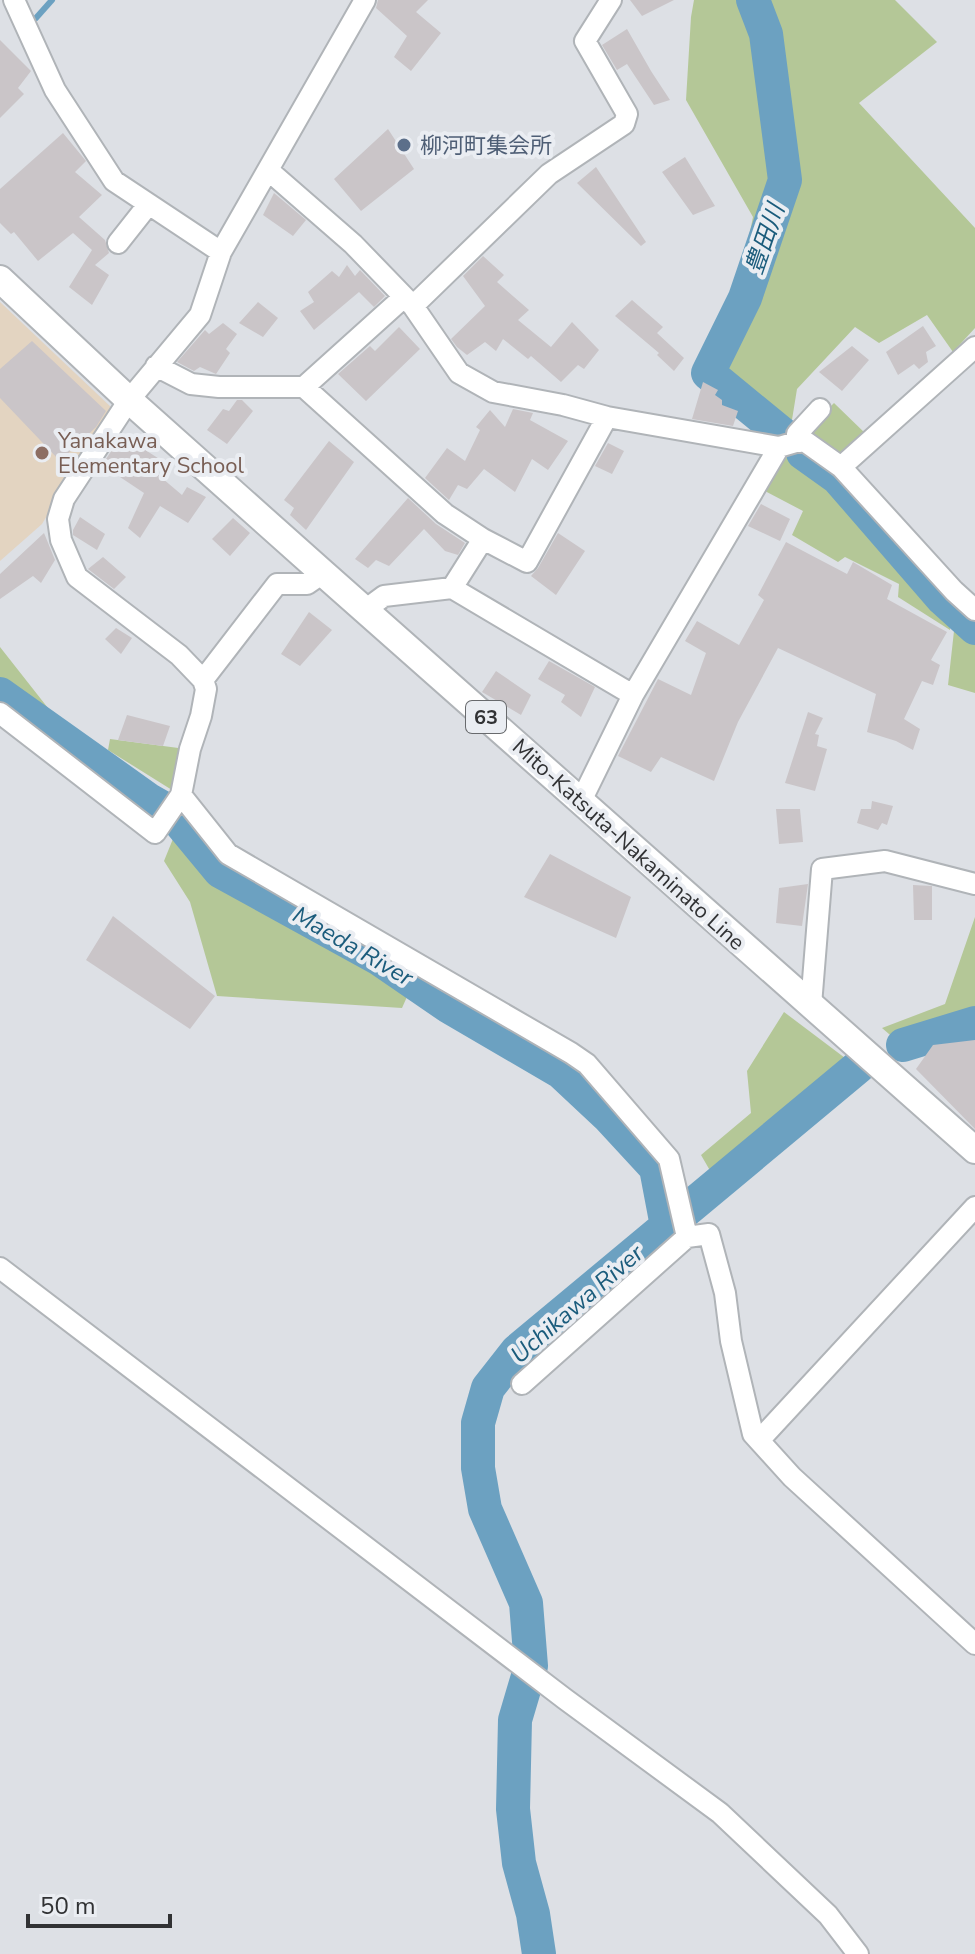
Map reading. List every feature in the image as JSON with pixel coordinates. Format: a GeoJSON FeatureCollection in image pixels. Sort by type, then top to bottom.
{"type":"FeatureCollection","features":[{"type":"Feature","properties":{"kind":"main road","name":"Mito-Katsuta-Nakaminato Line"},"geometry":{"type":"LineString","coordinates":[[0,279],[129,400],[975,1150]]}},
{"type":"Feature","properties":{"kind":"street"},"geometry":{"type":"LineString","coordinates":[[14,0],[55,90],[114,181],[221,252]]}},
{"type":"Feature","properties":{"kind":"street"},"geometry":{"type":"LineString","coordinates":[[0,713],[155,833],[181,795],[190,749],[201,716],[206,689],[203,680],[179,655],[77,577],[61,540],[58,519],[64,499],[129,400],[200,315],[221,252],[365,0]]}},
{"type":"Feature","properties":{"kind":"street"},"geometry":{"type":"LineString","coordinates":[[156,366],[191,384],[240,388],[304,387],[408,302],[549,174],[624,124],[627,114],[585,41],[611,0]]}},
{"type":"Feature","properties":{"kind":"street"},"geometry":{"type":"LineString","coordinates":[[268,170],[353,244],[408,302],[459,373],[493,392],[607,417],[789,444],[803,440],[841,467],[975,610]]}},
{"type":"Feature","properties":{"kind":"street"},"geometry":{"type":"LineString","coordinates":[[118,243],[148,205]]}},
{"type":"Feature","properties":{"kind":"street"},"geometry":{"type":"LineString","coordinates":[[841,467],[974,346]]}},
{"type":"Feature","properties":{"kind":"street"},"geometry":{"type":"LineString","coordinates":[[304,387],[445,514],[527,562],[607,417]]}},
{"type":"Feature","properties":{"kind":"street"},"geometry":{"type":"LineString","coordinates":[[581,801],[633,695],[789,444],[820,409]]}},
{"type":"Feature","properties":{"kind":"street"},"geometry":{"type":"LineString","coordinates":[[452,588],[483,539]]}},
{"type":"Feature","properties":{"kind":"street"},"geometry":{"type":"LineString","coordinates":[[203,680],[277,584],[307,584],[323,573]]}},
{"type":"Feature","properties":{"kind":"street"},"geometry":{"type":"LineString","coordinates":[[365,610],[384,596],[452,588],[633,695]]}},
{"type":"Feature","properties":{"kind":"street"},"geometry":{"type":"LineString","coordinates":[[181,795],[228,854],[587,1064],[669,1159],[686,1231]]}},
{"type":"Feature","properties":{"kind":"street"},"geometry":{"type":"LineString","coordinates":[[811,1005],[822,869],[885,861],[975,884]]}},
{"type":"Feature","properties":{"kind":"street"},"geometry":{"type":"LineString","coordinates":[[753,1434],[765,1434],[975,1207]]}},
{"type":"Feature","properties":{"kind":"street"},"geometry":{"type":"LineString","coordinates":[[522,1384],[686,1231]]}},
{"type":"Feature","properties":{"kind":"street"},"geometry":{"type":"LineString","coordinates":[[686,1231],[709,1234],[725,1293],[731,1341],[753,1434],[792,1477],[975,1644]]}},
{"type":"Feature","properties":{"kind":"street"},"geometry":{"type":"LineString","coordinates":[[0,1268],[565,1699],[720,1813],[828,1915],[858,1954]]}},
{"type":"Feature","properties":{"kind":"shaded area","name":"Yanakawa Elementary School"},"geometry":{"type":"Polygon","coordinates":[[[0,302],[112,408],[42,524],[0,561],[0,302]]]}},
{"type":"Feature","properties":{"kind":"green space"},"geometry":{"type":"Polygon","coordinates":[[[694,0],[895,0],[937,42],[859,103],[975,228],[975,328],[953,352],[927,315],[879,343],[855,327],[797,389],[791,426],[722,368],[753,217],[686,100],[694,0]]]}},
{"type":"Feature","properties":{"kind":"green space"},"geometry":{"type":"Polygon","coordinates":[[[834,403],[868,436],[840,460],[804,433],[834,403]]]}},
{"type":"Feature","properties":{"kind":"green space"},"geometry":{"type":"Polygon","coordinates":[[[792,449],[834,480],[951,618],[950,630],[898,597],[899,584],[845,557],[838,562],[792,535],[803,511],[763,490],[792,449]]]}},
{"type":"Feature","properties":{"kind":"green space"},"geometry":{"type":"Polygon","coordinates":[[[955,622],[975,638],[975,693],[948,685],[955,622]]]}},
{"type":"Feature","properties":{"kind":"green space"},"geometry":{"type":"Polygon","coordinates":[[[0,647],[70,736],[0,688],[0,647]]]}},
{"type":"Feature","properties":{"kind":"green space"},"geometry":{"type":"Polygon","coordinates":[[[110,739],[186,749],[180,795],[108,750],[110,739]]]}},
{"type":"Feature","properties":{"kind":"green space"},"geometry":{"type":"Polygon","coordinates":[[[179,824],[215,877],[410,990],[402,1008],[217,996],[190,902],[164,861],[179,824]]]}},
{"type":"Feature","properties":{"kind":"green space"},"geometry":{"type":"Polygon","coordinates":[[[975,917],[975,1016],[896,1040],[882,1028],[945,1004],[975,917]]]}},
{"type":"Feature","properties":{"kind":"green space"},"geometry":{"type":"Polygon","coordinates":[[[784,1012],[853,1064],[712,1174],[701,1155],[751,1113],[747,1071],[784,1012]]]}},
{"type":"Feature","properties":{"kind":"building"},"geometry":{"type":"Polygon","coordinates":[[[378,0],[428,0],[416,12],[441,33],[411,71],[394,57],[407,36],[376,8],[378,0]]]}},
{"type":"Feature","properties":{"kind":"building"},"geometry":{"type":"Polygon","coordinates":[[[630,0],[674,0],[642,16],[630,0]]]}},
{"type":"Feature","properties":{"kind":"building"},"geometry":{"type":"Polygon","coordinates":[[[627,29],[670,100],[654,105],[627,64],[617,70],[602,45],[627,29]]]}},
{"type":"Feature","properties":{"kind":"building"},"geometry":{"type":"Polygon","coordinates":[[[0,40],[31,71],[18,88],[24,94],[0,118],[0,40]]]}},
{"type":"Feature","properties":{"kind":"building"},"geometry":{"type":"Polygon","coordinates":[[[388,129],[414,169],[361,211],[334,179],[388,129]]]}},
{"type":"Feature","properties":{"kind":"building"},"geometry":{"type":"Polygon","coordinates":[[[63,133],[86,161],[75,172],[102,195],[79,217],[105,240],[109,253],[95,265],[109,275],[92,305],[69,287],[92,250],[73,233],[38,261],[14,232],[11,234],[0,223],[0,189],[63,133]]]}},
{"type":"Feature","properties":{"kind":"building"},"geometry":{"type":"Polygon","coordinates":[[[685,157],[715,206],[693,215],[662,172],[685,157]]]}},
{"type":"Feature","properties":{"kind":"building"},"geometry":{"type":"Polygon","coordinates":[[[596,167],[646,242],[641,246],[577,183],[596,167]]]}},
{"type":"Feature","properties":{"kind":"building"},"geometry":{"type":"Polygon","coordinates":[[[274,193],[306,220],[293,236],[263,215],[274,193]]]}},
{"type":"Feature","properties":{"kind":"building"},"geometry":{"type":"Polygon","coordinates":[[[483,256],[504,275],[497,282],[529,310],[518,320],[551,347],[572,322],[599,350],[584,369],[578,365],[561,382],[531,356],[528,359],[503,339],[496,351],[485,342],[467,355],[457,347],[451,339],[485,306],[463,276],[483,256]]]}},
{"type":"Feature","properties":{"kind":"building"},"geometry":{"type":"Polygon","coordinates":[[[347,265],[355,276],[360,270],[385,296],[374,307],[359,292],[314,330],[300,311],[314,302],[308,292],[332,271],[339,277],[347,265]]]}},
{"type":"Feature","properties":{"kind":"building"},"geometry":{"type":"Polygon","coordinates":[[[632,300],[663,327],[657,333],[684,358],[674,371],[657,355],[659,353],[615,316],[632,300]]]}},
{"type":"Feature","properties":{"kind":"building"},"geometry":{"type":"Polygon","coordinates":[[[258,302],[278,318],[263,337],[239,323],[258,302]]]}},
{"type":"Feature","properties":{"kind":"building"},"geometry":{"type":"Polygon","coordinates":[[[223,323],[237,334],[226,349],[230,353],[216,374],[200,367],[194,371],[177,362],[205,330],[209,334],[223,323]]]}},
{"type":"Feature","properties":{"kind":"building"},"geometry":{"type":"Polygon","coordinates":[[[923,326],[936,346],[926,352],[928,362],[919,369],[914,364],[898,375],[886,352],[923,326]]]}},
{"type":"Feature","properties":{"kind":"building"},"geometry":{"type":"Polygon","coordinates":[[[399,327],[420,349],[366,401],[338,374],[370,346],[375,351],[399,327]]]}},
{"type":"Feature","properties":{"kind":"building"},"geometry":{"type":"Polygon","coordinates":[[[32,341],[106,411],[96,427],[60,461],[0,398],[0,369],[32,341]]]}},
{"type":"Feature","properties":{"kind":"building"},"geometry":{"type":"Polygon","coordinates":[[[852,346],[869,360],[842,391],[819,372],[852,346]]]}},
{"type":"Feature","properties":{"kind":"building"},"geometry":{"type":"Polygon","coordinates":[[[703,382],[718,390],[715,395],[722,400],[722,405],[738,411],[733,426],[692,419],[703,382]]]}},
{"type":"Feature","properties":{"kind":"building"},"geometry":{"type":"Polygon","coordinates":[[[237,400],[242,400],[253,411],[227,444],[207,430],[223,409],[229,411],[237,400]]]}},
{"type":"Feature","properties":{"kind":"building"},"geometry":{"type":"Polygon","coordinates":[[[513,409],[533,413],[530,420],[568,441],[548,470],[532,459],[515,492],[484,469],[467,489],[458,485],[449,500],[425,478],[447,448],[465,461],[480,430],[476,427],[490,410],[505,427],[513,409]]]}},
{"type":"Feature","properties":{"kind":"building"},"geometry":{"type":"Polygon","coordinates":[[[122,435],[164,462],[156,473],[182,495],[187,487],[206,497],[188,523],[160,506],[140,538],[128,528],[144,493],[102,465],[122,435]]]}},
{"type":"Feature","properties":{"kind":"building"},"geometry":{"type":"Polygon","coordinates":[[[329,441],[354,462],[306,530],[290,515],[294,508],[284,500],[329,441]]]}},
{"type":"Feature","properties":{"kind":"building"},"geometry":{"type":"Polygon","coordinates":[[[608,443],[624,451],[612,474],[595,466],[608,443]]]}},
{"type":"Feature","properties":{"kind":"building"},"geometry":{"type":"Polygon","coordinates":[[[408,498],[436,524],[465,543],[458,555],[445,551],[424,529],[389,566],[376,560],[368,568],[355,559],[408,498]]]}},
{"type":"Feature","properties":{"kind":"building"},"geometry":{"type":"Polygon","coordinates":[[[761,504],[790,519],[780,541],[748,526],[761,504]]]}},
{"type":"Feature","properties":{"kind":"building"},"geometry":{"type":"Polygon","coordinates":[[[80,517],[105,534],[97,550],[73,535],[80,517]]]}},
{"type":"Feature","properties":{"kind":"building"},"geometry":{"type":"Polygon","coordinates":[[[233,518],[250,533],[230,556],[212,539],[233,518]]]}},
{"type":"Feature","properties":{"kind":"building"},"geometry":{"type":"Polygon","coordinates":[[[44,533],[55,560],[41,583],[33,576],[0,599],[0,574],[44,533]]]}},
{"type":"Feature","properties":{"kind":"building"},"geometry":{"type":"Polygon","coordinates":[[[558,533],[585,551],[556,595],[531,576],[558,533]]]}},
{"type":"Feature","properties":{"kind":"building"},"geometry":{"type":"Polygon","coordinates":[[[786,542],[847,574],[853,562],[892,585],[887,599],[947,632],[931,660],[940,665],[933,685],[922,681],[904,719],[920,729],[913,750],[867,732],[876,694],[778,648],[738,722],[714,781],[661,757],[651,772],[618,756],[658,679],[691,695],[706,653],[685,641],[697,621],[739,645],[764,600],[758,595],[786,542]]]}},
{"type":"Feature","properties":{"kind":"building"},"geometry":{"type":"Polygon","coordinates":[[[103,557],[126,577],[114,589],[88,569],[103,557]]]}},
{"type":"Feature","properties":{"kind":"building"},"geometry":{"type":"Polygon","coordinates":[[[309,612],[332,630],[300,666],[281,654],[309,612]]]}},
{"type":"Feature","properties":{"kind":"building"},"geometry":{"type":"Polygon","coordinates":[[[116,628],[132,638],[121,654],[105,639],[116,628]]]}},
{"type":"Feature","properties":{"kind":"building"},"geometry":{"type":"Polygon","coordinates":[[[549,661],[595,687],[581,717],[561,702],[565,695],[538,679],[549,661]]]}},
{"type":"Feature","properties":{"kind":"building"},"geometry":{"type":"Polygon","coordinates":[[[496,671],[531,695],[521,715],[482,692],[496,671]]]}},
{"type":"Feature","properties":{"kind":"building"},"geometry":{"type":"Polygon","coordinates":[[[808,712],[823,718],[815,734],[819,735],[817,746],[827,749],[815,791],[785,783],[808,712]]]}},
{"type":"Feature","properties":{"kind":"building"},"geometry":{"type":"Polygon","coordinates":[[[127,715],[170,726],[163,746],[118,740],[127,715]]]}},
{"type":"Feature","properties":{"kind":"building"},"geometry":{"type":"Polygon","coordinates":[[[872,801],[893,806],[887,825],[882,823],[878,830],[857,823],[861,809],[871,809],[872,801]]]}},
{"type":"Feature","properties":{"kind":"building"},"geometry":{"type":"Polygon","coordinates":[[[776,809],[800,809],[803,842],[779,844],[776,809]]]}},
{"type":"Feature","properties":{"kind":"building"},"geometry":{"type":"Polygon","coordinates":[[[550,854],[631,897],[616,938],[524,897],[550,854]]]}},
{"type":"Feature","properties":{"kind":"building"},"geometry":{"type":"Polygon","coordinates":[[[808,884],[802,926],[776,923],[779,888],[808,884]]]}},
{"type":"Feature","properties":{"kind":"building"},"geometry":{"type":"Polygon","coordinates":[[[913,885],[932,886],[932,920],[914,920],[913,885]]]}},
{"type":"Feature","properties":{"kind":"building"},"geometry":{"type":"Polygon","coordinates":[[[113,916],[215,996],[190,1029],[86,960],[113,916]]]}},
{"type":"Feature","properties":{"kind":"building"},"geometry":{"type":"Polygon","coordinates":[[[975,1040],[975,1129],[916,1069],[933,1045],[975,1040]]]}},
{"type":"Feature","properties":{"kind":"waterway"},"geometry":{"type":"LineString","coordinates":[[36,18],[52,0]]}},
{"type":"Feature","properties":{"kind":"waterway","name":"豊田川"},"geometry":{"type":"LineString","coordinates":[[753,0],[766,34],[785,180],[745,298],[708,373],[786,437]]}},
{"type":"Feature","properties":{"kind":"waterway","name":"豊田川"},"geometry":{"type":"LineString","coordinates":[[803,453],[838,478],[943,599],[975,628]]}},
{"type":"Feature","properties":{"kind":"waterway","name":"Maeda River"},"geometry":{"type":"LineString","coordinates":[[0,694],[172,813],[220,871],[378,958],[448,1006],[561,1072],[608,1116],[656,1168],[667,1226]]}},
{"type":"Feature","properties":{"kind":"waterway"},"geometry":{"type":"LineString","coordinates":[[903,1045],[975,1023]]}},
{"type":"Feature","properties":{"kind":"waterway","name":"Uchikawa River"},"geometry":{"type":"LineString","coordinates":[[539,1954],[533,1914],[519,1863],[513,1809],[515,1720],[531,1666],[526,1603],[485,1509],[478,1468],[478,1423],[488,1388],[517,1351],[858,1067]]}},
{"type":"Feature","properties":{"kind":"place","name":"柳河町集会所"},"geometry":{"type":"Point","coordinates":[404,145]}},
{"type":"Feature","properties":{"kind":"place","name":"Yanakawa Elementary School"},"geometry":{"type":"Point","coordinates":[42,453]}}]}
